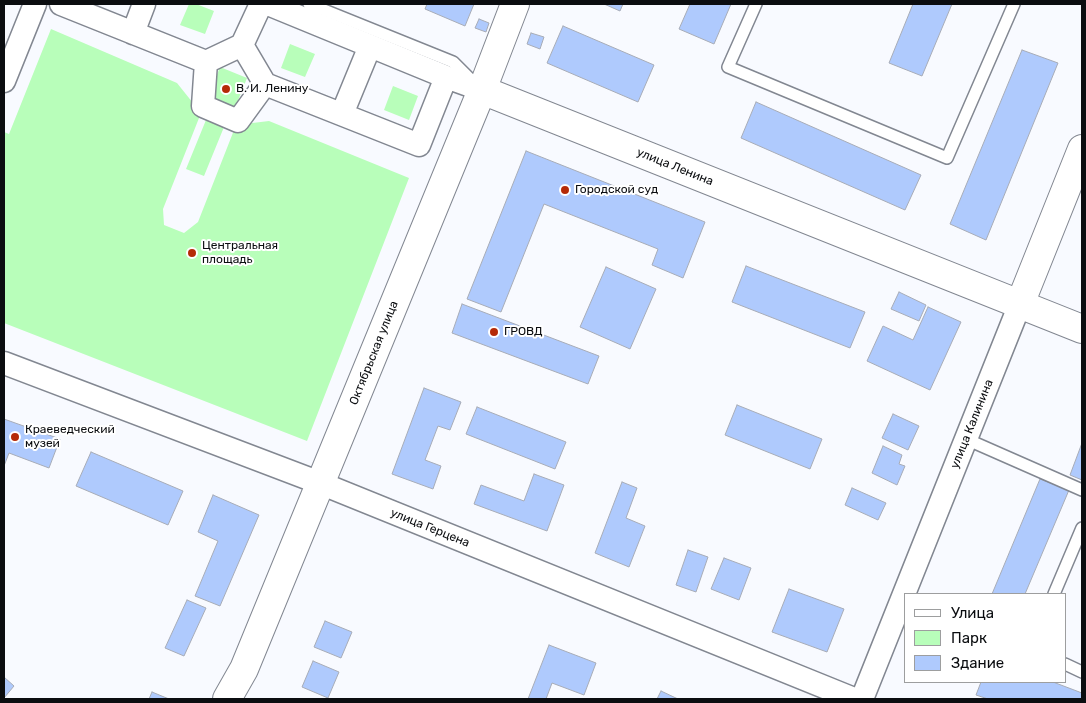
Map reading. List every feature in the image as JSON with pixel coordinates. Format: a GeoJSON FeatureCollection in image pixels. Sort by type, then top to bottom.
{"type":"FeatureCollection","features":[{"type":"Feature","properties":{"kind":"street"},"geometry":{"type":"LineString","coordinates":[[4,81],[35,4]]}},
{"type":"Feature","properties":{"kind":"street"},"geometry":{"type":"LineString","coordinates":[[61,4],[206,62],[242,45],[261,4]]}},
{"type":"Feature","properties":{"kind":"street"},"geometry":{"type":"LineString","coordinates":[[133,33],[144,4]]}},
{"type":"Feature","properties":{"kind":"street","name":"улица Ленина"},"geometry":{"type":"LineString","coordinates":[[268,4],[370,46],[449,70],[482,90],[1082,329]]}},
{"type":"Feature","properties":{"kind":"street","name":"Октябрьская улица"},"geometry":{"type":"LineString","coordinates":[[227,699],[244,669],[482,90],[515,4]]}},
{"type":"Feature","properties":{"kind":"street"},"geometry":{"type":"LineString","coordinates":[[242,45],[265,84],[419,145],[449,70]]}},
{"type":"Feature","properties":{"kind":"street"},"geometry":{"type":"LineString","coordinates":[[342,114],[370,46]]}},
{"type":"Feature","properties":{"kind":"street"},"geometry":{"type":"LineString","coordinates":[[206,62],[203,106],[238,121],[265,84]]}},
{"type":"Feature","properties":{"kind":"street","name":"улица Калинина"},"geometry":{"type":"LineString","coordinates":[[904,593],[1082,149]]}},
{"type":"Feature","properties":{"kind":"street","name":"улица Герцена"},"geometry":{"type":"LineString","coordinates":[[4,363],[320,483],[854,699]]}},
{"type":"Feature","properties":{"kind":"street","name":"улица Калинина"},"geometry":{"type":"LineString","coordinates":[[862,699],[904,594]]}},
{"type":"Feature","properties":{"kind":"street"},"geometry":{"type":"LineString","coordinates":[[238,699],[244,669]]}},
{"type":"Feature","properties":{"kind":"lane"},"geometry":{"type":"LineString","coordinates":[[309,4],[449,70]]}},
{"type":"Feature","properties":{"kind":"lane"},"geometry":{"type":"LineString","coordinates":[[756,4],[728,67],[947,158],[1014,4]]}},
{"type":"Feature","properties":{"kind":"lane"},"geometry":{"type":"LineString","coordinates":[[966,439],[1082,490]]}},
{"type":"Feature","properties":{"kind":"lane"},"geometry":{"type":"LineString","coordinates":[[1054,593],[1082,528]]}},
{"type":"Feature","properties":{"kind":"lane"},"geometry":{"type":"LineString","coordinates":[[1066,664],[1082,672]]}},
{"type":"Feature","properties":{"kind":"green space"},"geometry":{"type":"Polygon","coordinates":[[[189,4],[196,4],[214,11],[205,34],[180,25],[189,4]]]}},
{"type":"Feature","properties":{"kind":"green space","name":"Центральная площадь"},"geometry":{"type":"Polygon","coordinates":[[[51,29],[177,83],[201,113],[163,209],[164,225],[184,233],[198,222],[236,125],[269,121],[409,178],[307,441],[4,323],[4,132],[9,134],[51,29]]]}},
{"type":"Feature","properties":{"kind":"green space"},"geometry":{"type":"Polygon","coordinates":[[[290,44],[315,54],[305,77],[281,68],[290,44]]]}},
{"type":"Feature","properties":{"kind":"green space"},"geometry":{"type":"Polygon","coordinates":[[[220,67],[247,78],[235,108],[208,98],[220,67]]]}},
{"type":"Feature","properties":{"kind":"green space"},"geometry":{"type":"Polygon","coordinates":[[[393,86],[418,96],[409,120],[384,110],[393,86]]]}},
{"type":"Feature","properties":{"kind":"green space"},"geometry":{"type":"Polygon","coordinates":[[[206,120],[224,127],[204,176],[186,169],[206,120]]]}},
{"type":"Feature","properties":{"kind":"building"},"geometry":{"type":"Polygon","coordinates":[[[427,4],[474,4],[465,26],[425,9],[427,4]]]}},
{"type":"Feature","properties":{"kind":"building"},"geometry":{"type":"Polygon","coordinates":[[[604,4],[623,4],[620,11],[604,4]]]}},
{"type":"Feature","properties":{"kind":"building"},"geometry":{"type":"Polygon","coordinates":[[[690,4],[731,4],[714,44],[679,29],[690,4]]]}},
{"type":"Feature","properties":{"kind":"building"},"geometry":{"type":"Polygon","coordinates":[[[913,4],[952,4],[922,76],[889,63],[913,4]]]}},
{"type":"Feature","properties":{"kind":"building"},"geometry":{"type":"Polygon","coordinates":[[[479,19],[489,23],[486,32],[475,28],[479,19]]]}},
{"type":"Feature","properties":{"kind":"building"},"geometry":{"type":"Polygon","coordinates":[[[563,26],[654,65],[638,102],[547,63],[563,26]]]}},
{"type":"Feature","properties":{"kind":"building"},"geometry":{"type":"Polygon","coordinates":[[[531,33],[544,37],[540,49],[527,44],[531,33]]]}},
{"type":"Feature","properties":{"kind":"building"},"geometry":{"type":"Polygon","coordinates":[[[1022,50],[1058,63],[986,240],[950,224],[1022,50]]]}},
{"type":"Feature","properties":{"kind":"building"},"geometry":{"type":"Polygon","coordinates":[[[756,102],[921,175],[905,210],[741,138],[756,102]]]}},
{"type":"Feature","properties":{"kind":"building"},"geometry":{"type":"Polygon","coordinates":[[[526,151],[705,222],[683,278],[652,265],[658,249],[544,204],[501,312],[467,299],[526,151]]]}},
{"type":"Feature","properties":{"kind":"building"},"geometry":{"type":"Polygon","coordinates":[[[746,266],[865,312],[850,348],[732,302],[746,266]]]}},
{"type":"Feature","properties":{"kind":"building"},"geometry":{"type":"Polygon","coordinates":[[[606,267],[656,289],[630,349],[580,327],[606,267]]]}},
{"type":"Feature","properties":{"kind":"building"},"geometry":{"type":"Polygon","coordinates":[[[899,292],[926,305],[919,321],[891,309],[899,292]]]}},
{"type":"Feature","properties":{"kind":"building"},"geometry":{"type":"Polygon","coordinates":[[[462,304],[599,356],[588,384],[452,333],[462,304]]]}},
{"type":"Feature","properties":{"kind":"building"},"geometry":{"type":"Polygon","coordinates":[[[928,307],[961,322],[930,390],[867,361],[883,326],[913,340],[928,307]]]}},
{"type":"Feature","properties":{"kind":"building"},"geometry":{"type":"Polygon","coordinates":[[[424,388],[461,402],[450,430],[438,426],[425,460],[441,466],[433,489],[392,474],[424,388]]]}},
{"type":"Feature","properties":{"kind":"building"},"geometry":{"type":"Polygon","coordinates":[[[737,405],[822,439],[810,469],[725,435],[737,405]]]}},
{"type":"Feature","properties":{"kind":"building"},"geometry":{"type":"Polygon","coordinates":[[[477,407],[566,442],[555,469],[466,434],[477,407]]]}},
{"type":"Feature","properties":{"kind":"building"},"geometry":{"type":"Polygon","coordinates":[[[893,414],[919,426],[908,450],[882,438],[893,414]]]}},
{"type":"Feature","properties":{"kind":"building"},"geometry":{"type":"Polygon","coordinates":[[[4,419],[60,439],[49,468],[9,453],[4,466],[4,419]]]}},
{"type":"Feature","properties":{"kind":"building"},"geometry":{"type":"Polygon","coordinates":[[[1082,443],[1082,480],[1070,475],[1082,443]]]}},
{"type":"Feature","properties":{"kind":"building"},"geometry":{"type":"Polygon","coordinates":[[[883,446],[902,455],[899,464],[905,466],[897,485],[872,473],[883,446]]]}},
{"type":"Feature","properties":{"kind":"building"},"geometry":{"type":"Polygon","coordinates":[[[91,452],[183,491],[168,525],[76,486],[91,452]]]}},
{"type":"Feature","properties":{"kind":"building"},"geometry":{"type":"Polygon","coordinates":[[[534,474],[564,485],[547,531],[474,504],[481,485],[524,501],[534,474]]]}},
{"type":"Feature","properties":{"kind":"building"},"geometry":{"type":"Polygon","coordinates":[[[1040,479],[1069,490],[1025,593],[992,593],[1040,479]]]}},
{"type":"Feature","properties":{"kind":"building"},"geometry":{"type":"Polygon","coordinates":[[[622,482],[637,488],[626,518],[645,526],[629,567],[595,553],[622,482]]]}},
{"type":"Feature","properties":{"kind":"building"},"geometry":{"type":"Polygon","coordinates":[[[852,488],[886,503],[878,520],[845,505],[852,488]]]}},
{"type":"Feature","properties":{"kind":"building"},"geometry":{"type":"Polygon","coordinates":[[[213,495],[259,515],[220,606],[195,596],[218,541],[198,532],[213,495]]]}},
{"type":"Feature","properties":{"kind":"building"},"geometry":{"type":"Polygon","coordinates":[[[688,550],[708,557],[696,592],[676,585],[688,550]]]}},
{"type":"Feature","properties":{"kind":"building"},"geometry":{"type":"Polygon","coordinates":[[[724,558],[751,568],[739,600],[711,589],[724,558]]]}},
{"type":"Feature","properties":{"kind":"building"},"geometry":{"type":"Polygon","coordinates":[[[789,589],[844,609],[827,652],[772,632],[789,589]]]}},
{"type":"Feature","properties":{"kind":"building"},"geometry":{"type":"Polygon","coordinates":[[[187,600],[206,608],[184,656],[165,648],[187,600]]]}},
{"type":"Feature","properties":{"kind":"building"},"geometry":{"type":"Polygon","coordinates":[[[325,621],[352,632],[341,658],[314,647],[325,621]]]}},
{"type":"Feature","properties":{"kind":"building"},"geometry":{"type":"Polygon","coordinates":[[[549,645],[596,663],[584,695],[552,683],[546,699],[528,699],[549,645]]]}},
{"type":"Feature","properties":{"kind":"building"},"geometry":{"type":"Polygon","coordinates":[[[313,661],[339,672],[328,698],[302,687],[313,661]]]}},
{"type":"Feature","properties":{"kind":"building"},"geometry":{"type":"Polygon","coordinates":[[[4,677],[14,686],[4,698],[4,677]]]}},
{"type":"Feature","properties":{"kind":"building"},"geometry":{"type":"Polygon","coordinates":[[[981,683],[1056,683],[1082,693],[1082,699],[988,699],[976,695],[981,683]]]}},
{"type":"Feature","properties":{"kind":"building"},"geometry":{"type":"Polygon","coordinates":[[[661,691],[678,699],[657,699],[661,691]]]}},
{"type":"Feature","properties":{"kind":"building"},"geometry":{"type":"Polygon","coordinates":[[[152,692],[169,699],[149,699],[152,692]]]}},
{"type":"Feature","properties":{"kind":"place","name":"В. И. Ленину"},"geometry":{"type":"Point","coordinates":[226,89]}},
{"type":"Feature","properties":{"kind":"place","name":"Городской суд"},"geometry":{"type":"Point","coordinates":[565,190]}},
{"type":"Feature","properties":{"kind":"place","name":"Центральная площадь"},"geometry":{"type":"Point","coordinates":[192,253]}},
{"type":"Feature","properties":{"kind":"place","name":"ГРОВД"},"geometry":{"type":"Point","coordinates":[494,332]}},
{"type":"Feature","properties":{"kind":"place","name":"Краеведческий музей"},"geometry":{"type":"Point","coordinates":[15,437]}}]}
